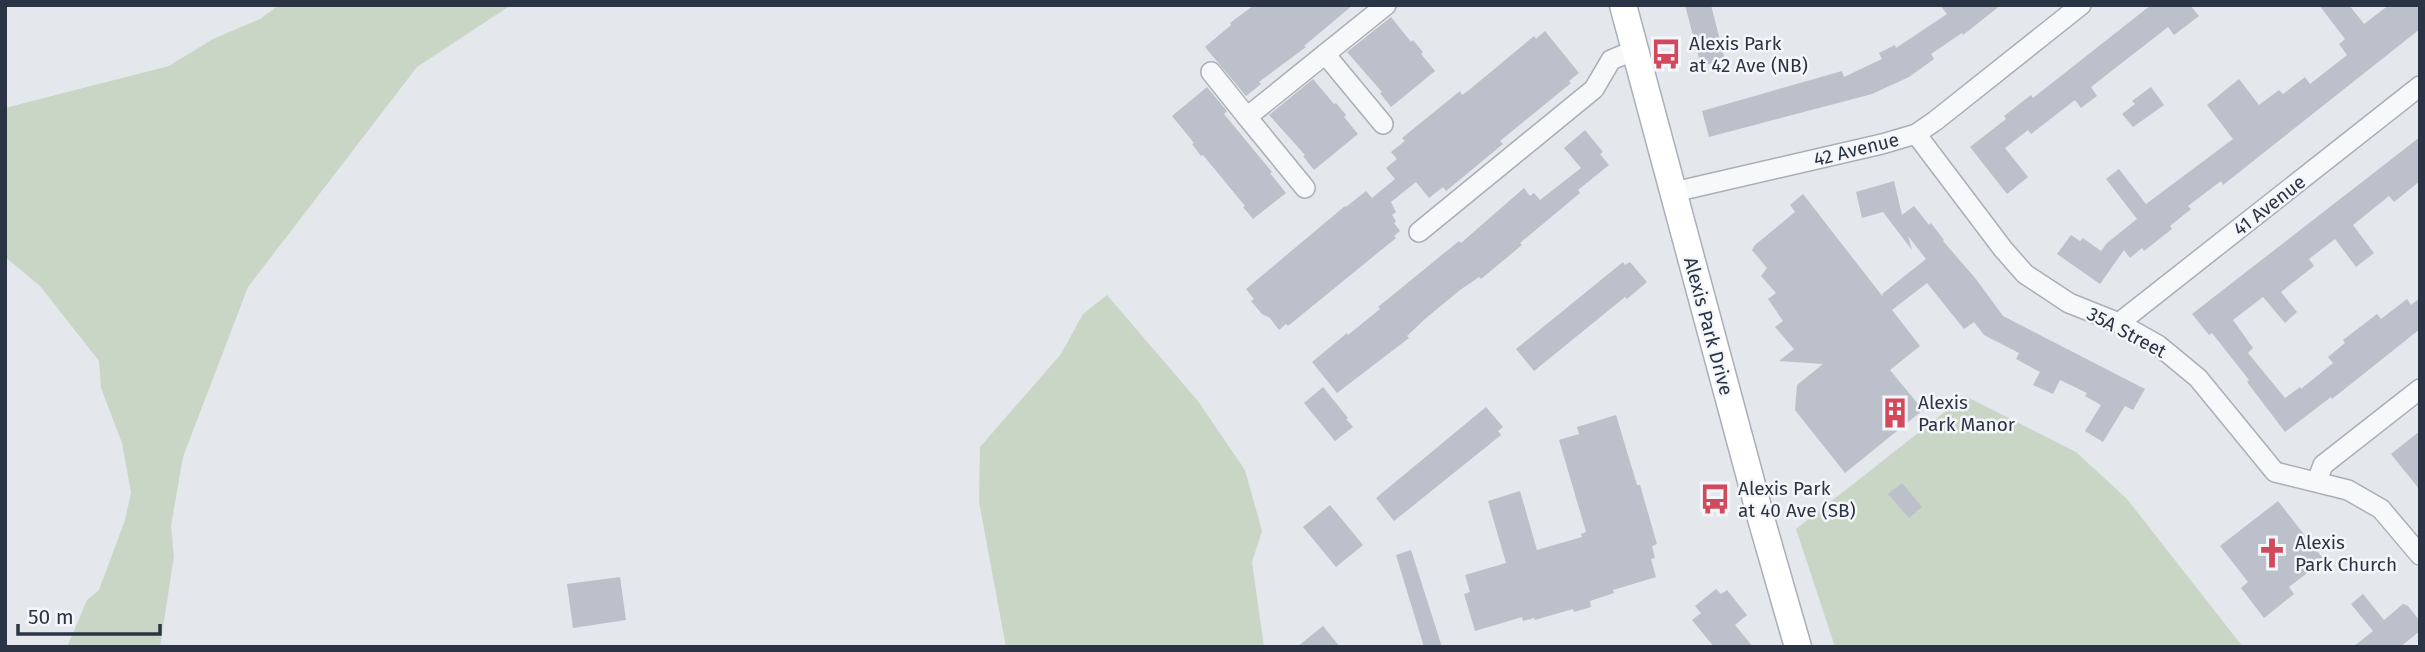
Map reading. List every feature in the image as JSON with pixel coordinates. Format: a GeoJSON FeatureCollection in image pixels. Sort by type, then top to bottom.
{"type":"FeatureCollection","features":[{"type":"Feature","properties":{"kind":"street"},"geometry":{"type":"LineString","coordinates":[[1247,117],[1386,5]]}},
{"type":"Feature","properties":{"kind":"street","name":"Alexis Park Drive"},"geometry":{"type":"LineString","coordinates":[[1623,5],[1798,647]]}},
{"type":"Feature","properties":{"kind":"street","name":"42 Avenue"},"geometry":{"type":"LineString","coordinates":[[1674,192],[1916,134],[2081,5]]}},
{"type":"Feature","properties":{"kind":"street"},"geometry":{"type":"LineString","coordinates":[[1419,232],[1594,89],[1611,60],[1635,50]]}},
{"type":"Feature","properties":{"kind":"street"},"geometry":{"type":"LineString","coordinates":[[1325,54],[1383,124]]}},
{"type":"Feature","properties":{"kind":"street"},"geometry":{"type":"LineString","coordinates":[[1211,72],[1305,188]]}},
{"type":"Feature","properties":{"kind":"street","name":"41 Avenue"},"geometry":{"type":"LineString","coordinates":[[2119,323],[2420,86]]}},
{"type":"Feature","properties":{"kind":"street","name":"35A Street"},"geometry":{"type":"LineString","coordinates":[[1916,134],[2025,274],[2069,303],[2119,323],[2158,345],[2198,378],[2275,472],[2348,490],[2381,509],[2420,555]]}},
{"type":"Feature","properties":{"kind":"street"},"geometry":{"type":"LineString","coordinates":[[2317,481],[2323,465],[2420,389]]}},
{"type":"Feature","properties":{"kind":"green space"},"geometry":{"type":"Polygon","coordinates":[[[279,5],[511,5],[417,67],[248,287],[183,457],[171,526],[174,556],[160,647],[67,647],[87,600],[99,590],[125,520],[131,493],[122,443],[101,388],[99,361],[40,286],[5,257],[5,108],[169,66],[213,39],[260,19],[279,5]]]}},
{"type":"Feature","properties":{"kind":"green space"},"geometry":{"type":"Polygon","coordinates":[[[1107,295],[1198,401],[1245,470],[1262,531],[1252,562],[1264,647],[1006,647],[979,502],[980,447],[1061,354],[1083,314],[1107,295]]]}},
{"type":"Feature","properties":{"kind":"green space"},"geometry":{"type":"Polygon","coordinates":[[[1965,396],[2076,452],[2127,499],[2243,647],[1835,647],[1796,529],[1965,396]]]}},
{"type":"Feature","properties":{"kind":"building"},"geometry":{"type":"Polygon","coordinates":[[[1254,5],[1353,5],[1304,46],[1306,47],[1259,82],[1261,84],[1246,96],[1205,47],[1254,5]]]}},
{"type":"Feature","properties":{"kind":"building"},"geometry":{"type":"Polygon","coordinates":[[[1685,5],[1711,5],[1725,60],[1701,66],[1685,5]]]}},
{"type":"Feature","properties":{"kind":"building"},"geometry":{"type":"Polygon","coordinates":[[[1940,5],[2001,5],[1963,35],[1962,33],[1931,54],[1934,59],[1909,77],[1872,94],[1709,137],[1702,111],[1842,71],[1844,77],[1882,59],[1879,53],[1895,45],[1896,48],[1947,14],[1940,5]]]}},
{"type":"Feature","properties":{"kind":"building"},"geometry":{"type":"Polygon","coordinates":[[[2151,5],[2190,5],[2199,16],[2174,35],[2168,27],[2091,87],[2097,96],[2081,108],[2075,100],[2031,134],[2028,130],[2005,148],[2028,177],[2007,194],[1970,147],[2006,119],[2004,116],[2031,95],[2033,98],[2151,5]]]}},
{"type":"Feature","properties":{"kind":"building"},"geometry":{"type":"Polygon","coordinates":[[[2319,5],[2349,5],[2364,24],[2389,5],[2420,5],[2420,29],[2223,185],[2221,181],[2188,206],[2191,209],[2170,226],[2172,229],[2144,251],[2142,248],[2130,258],[2124,250],[2100,284],[2057,254],[2071,235],[2080,241],[2083,238],[2101,251],[2137,219],[2106,179],[2119,169],[2146,204],[2233,139],[2207,105],[2239,79],[2259,105],[2279,90],[2283,94],[2305,77],[2310,84],[2347,55],[2339,44],[2345,39],[2319,5]]]}},
{"type":"Feature","properties":{"kind":"building"},"geometry":{"type":"Polygon","coordinates":[[[1391,17],[1411,42],[1413,40],[1423,52],[1421,54],[1435,71],[1391,107],[1380,93],[1382,92],[1347,52],[1391,17]]]}},
{"type":"Feature","properties":{"kind":"building"},"geometry":{"type":"Polygon","coordinates":[[[1545,31],[1579,73],[1569,81],[1571,83],[1500,141],[1503,144],[1446,191],[1443,187],[1429,198],[1416,182],[1391,202],[1396,212],[1392,215],[1396,221],[1394,223],[1400,231],[1394,236],[1396,238],[1288,326],[1286,324],[1279,330],[1270,318],[1262,314],[1251,301],[1254,299],[1246,289],[1345,206],[1366,191],[1372,198],[1395,179],[1386,168],[1397,159],[1391,152],[1405,141],[1402,138],[1460,91],[1462,95],[1534,36],[1536,39],[1545,31]]]}},
{"type":"Feature","properties":{"kind":"building"},"geometry":{"type":"Polygon","coordinates":[[[1313,79],[1346,115],[1344,117],[1358,134],[1314,170],[1303,156],[1305,155],[1269,115],[1313,79]]]}},
{"type":"Feature","properties":{"kind":"building"},"geometry":{"type":"Polygon","coordinates":[[[1207,87],[1227,111],[1224,114],[1286,193],[1253,219],[1172,116],[1207,87]]]}},
{"type":"Feature","properties":{"kind":"building"},"geometry":{"type":"Polygon","coordinates":[[[2151,87],[2164,105],[2133,127],[2122,114],[2135,104],[2132,101],[2151,87]]]}},
{"type":"Feature","properties":{"kind":"building"},"geometry":{"type":"Polygon","coordinates":[[[1585,130],[1603,152],[1600,154],[1609,165],[1520,243],[1522,245],[1481,279],[1479,277],[1460,290],[1425,319],[1407,336],[1409,338],[1337,393],[1312,362],[1380,309],[1378,307],[1459,241],[1461,243],[1524,188],[1530,196],[1534,193],[1540,200],[1581,168],[1564,148],[1585,130]]]}},
{"type":"Feature","properties":{"kind":"building"},"geometry":{"type":"Polygon","coordinates":[[[2420,137],[2420,181],[2394,202],[2389,196],[2353,225],[2374,253],[2356,267],[2335,239],[2309,259],[2314,266],[2281,292],[2297,312],[2285,323],[2263,297],[2233,320],[2253,348],[2248,353],[2285,398],[2300,387],[2301,389],[2333,363],[2328,357],[2345,343],[2343,340],[2377,314],[2381,319],[2407,299],[2411,305],[2420,298],[2420,329],[2332,399],[2331,397],[2285,432],[2212,333],[2209,335],[2192,314],[2420,137]]]}},
{"type":"Feature","properties":{"kind":"building"},"geometry":{"type":"Polygon","coordinates":[[[1894,181],[1902,215],[1914,206],[1929,225],[1931,223],[2003,316],[2145,389],[2133,410],[2125,406],[2103,442],[2085,431],[2101,405],[2085,396],[2087,393],[2060,380],[2053,394],[2033,385],[2040,372],[2016,359],[2019,353],[1984,335],[1974,322],[1964,329],[1927,283],[1892,310],[1920,346],[1890,370],[1923,410],[1845,473],[1795,410],[1797,385],[1823,364],[1779,361],[1794,349],[1775,327],[1783,321],[1768,299],[1776,293],[1761,276],[1767,268],[1752,250],[1795,212],[1790,205],[1803,194],[1883,297],[1882,294],[1926,259],[1908,236],[1912,250],[1883,212],[1862,218],[1856,192],[1894,181]]]}},
{"type":"Feature","properties":{"kind":"building"},"geometry":{"type":"Polygon","coordinates":[[[1623,262],[1625,265],[1630,262],[1647,282],[1534,371],[1516,349],[1623,262]]]}},
{"type":"Feature","properties":{"kind":"building"},"geometry":{"type":"Polygon","coordinates":[[[1323,387],[1353,427],[1335,441],[1304,403],[1323,387]]]}},
{"type":"Feature","properties":{"kind":"building"},"geometry":{"type":"Polygon","coordinates":[[[1486,407],[1503,427],[1498,431],[1501,435],[1394,521],[1376,498],[1486,407]]]}},
{"type":"Feature","properties":{"kind":"building"},"geometry":{"type":"Polygon","coordinates":[[[1616,415],[1657,544],[1652,546],[1655,558],[1651,559],[1656,577],[1613,590],[1614,593],[1590,601],[1591,607],[1574,612],[1573,609],[1535,620],[1523,621],[1522,617],[1475,631],[1464,594],[1470,592],[1465,575],[1506,563],[1488,501],[1520,491],[1537,550],[1582,537],[1581,534],[1586,532],[1559,440],[1579,434],[1577,427],[1616,415]]]}},
{"type":"Feature","properties":{"kind":"building"},"geometry":{"type":"Polygon","coordinates":[[[2420,431],[2420,490],[2391,454],[2420,431]]]}},
{"type":"Feature","properties":{"kind":"building"},"geometry":{"type":"Polygon","coordinates":[[[1902,483],[1922,507],[1909,518],[1888,494],[1902,483]]]}},
{"type":"Feature","properties":{"kind":"building","name":"Alexis Park Church"},"geometry":{"type":"Polygon","coordinates":[[[2278,501],[2324,560],[2289,587],[2294,594],[2264,618],[2241,588],[2248,582],[2220,546],[2278,501]]]}},
{"type":"Feature","properties":{"kind":"building"},"geometry":{"type":"Polygon","coordinates":[[[1330,505],[1363,545],[1336,567],[1303,527],[1330,505]]]}},
{"type":"Feature","properties":{"kind":"building"},"geometry":{"type":"Polygon","coordinates":[[[1411,550],[1442,647],[1424,647],[1396,555],[1411,550]]]}},
{"type":"Feature","properties":{"kind":"building"},"geometry":{"type":"Polygon","coordinates":[[[620,577],[626,620],[573,628],[567,584],[620,577]]]}},
{"type":"Feature","properties":{"kind":"building"},"geometry":{"type":"Polygon","coordinates":[[[1716,589],[1721,594],[1727,590],[1747,615],[1735,625],[1753,647],[1714,647],[1692,620],[1701,613],[1695,606],[1716,589]]]}},
{"type":"Feature","properties":{"kind":"building"},"geometry":{"type":"Polygon","coordinates":[[[2363,594],[2384,620],[2403,604],[2408,606],[2420,621],[2420,631],[2400,647],[2353,647],[2373,631],[2351,604],[2363,594]]]}},
{"type":"Feature","properties":{"kind":"building"},"geometry":{"type":"Polygon","coordinates":[[[1323,626],[1340,647],[1297,647],[1323,626]]]}},
{"type":"Feature","properties":{"kind":"place","name":"Alexis Park at 42 Ave (NB)"},"geometry":{"type":"Point","coordinates":[1666,54]}},
{"type":"Feature","properties":{"kind":"place","name":"Alexis Park Manor"},"geometry":{"type":"Point","coordinates":[1895,413]}},
{"type":"Feature","properties":{"kind":"place","name":"Alexis Park at 40 Ave (SB)"},"geometry":{"type":"Point","coordinates":[1715,499]}},
{"type":"Feature","properties":{"kind":"place","name":"Alexis Park Church"},"geometry":{"type":"Point","coordinates":[2272,553]}}]}
